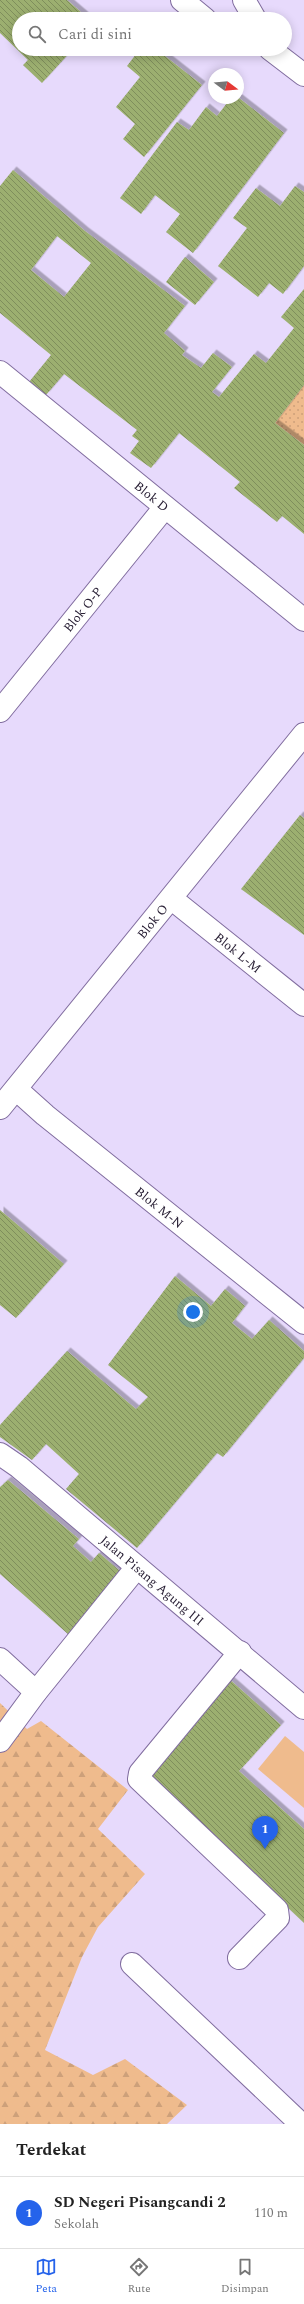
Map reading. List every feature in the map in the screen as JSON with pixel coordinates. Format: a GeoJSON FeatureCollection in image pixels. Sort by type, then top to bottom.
{"type":"FeatureCollection","features":[{"type":"Feature","properties":{"kind":"street"},"geometry":{"type":"LineString","coordinates":[[182,0],[197,12]]}},
{"type":"Feature","properties":{"kind":"street"},"geometry":{"type":"LineString","coordinates":[[244,0],[251,12]]}},
{"type":"Feature","properties":{"kind":"street"},"geometry":{"type":"LineString","coordinates":[[281,56],[304,75]]}},
{"type":"Feature","properties":{"kind":"street","name":"Blok D"},"geometry":{"type":"LineString","coordinates":[[0,372],[304,620]]}},
{"type":"Feature","properties":{"kind":"street","name":"Blok O-P"},"geometry":{"type":"LineString","coordinates":[[0,710],[165,507]]}},
{"type":"Feature","properties":{"kind":"street","name":"Blok O"},"geometry":{"type":"LineString","coordinates":[[0,1108],[172,899],[304,734]]}},
{"type":"Feature","properties":{"kind":"street","name":"Blok L-M"},"geometry":{"type":"LineString","coordinates":[[172,899],[304,1005]]}},
{"type":"Feature","properties":{"kind":"street","name":"Blok M-N"},"geometry":{"type":"LineString","coordinates":[[16,1089],[45,1116],[304,1323]]}},
{"type":"Feature","properties":{"kind":"street","name":"Jalan Pisang Agung III"},"geometry":{"type":"LineString","coordinates":[[0,1454],[19,1467],[240,1652],[304,1708]]}},
{"type":"Feature","properties":{"kind":"street"},"geometry":{"type":"LineString","coordinates":[[0,1741],[36,1692],[138,1567]]}},
{"type":"Feature","properties":{"kind":"street"},"geometry":{"type":"LineString","coordinates":[[239,1958],[278,1918],[278,1910],[139,1779],[140,1773],[240,1652]]}},
{"type":"Feature","properties":{"kind":"street"},"geometry":{"type":"LineString","coordinates":[[0,1659],[36,1692]]}},
{"type":"Feature","properties":{"kind":"street"},"geometry":{"type":"LineString","coordinates":[[132,1964],[301,2124]]}},
{"type":"Feature","properties":{"kind":"green space"},"geometry":{"type":"Polygon","coordinates":[[[304,385],[304,445],[275,423],[304,385]]]}},
{"type":"Feature","properties":{"kind":"green space"},"geometry":{"type":"Polygon","coordinates":[[[0,1703],[27,1729],[41,1721],[128,1790],[98,1829],[145,1874],[98,1927],[82,1957],[45,2050],[93,2075],[125,2059],[187,2105],[167,2124],[0,2124],[0,1703]]]}},
{"type":"Feature","properties":{"kind":"green space"},"geometry":{"type":"Polygon","coordinates":[[[285,1736],[304,1752],[304,1808],[258,1769],[285,1736]]]}},
{"type":"Feature","properties":{"kind":"building"},"geometry":{"type":"Polygon","coordinates":[[[0,0],[67,0],[81,12],[12,12],[12,45],[0,33],[0,0]]]}},
{"type":"Feature","properties":{"kind":"building"},"geometry":{"type":"Polygon","coordinates":[[[24,56],[67,56],[42,83],[23,65],[28,60],[24,56]]]}},
{"type":"Feature","properties":{"kind":"building"},"geometry":{"type":"Polygon","coordinates":[[[135,56],[165,56],[202,85],[144,157],[123,139],[135,124],[116,107],[140,77],[127,66],[135,56]]]}},
{"type":"Feature","properties":{"kind":"building"},"geometry":{"type":"Polygon","coordinates":[[[244,102],[284,133],[193,253],[166,232],[180,214],[155,195],[141,214],[120,198],[177,122],[189,130],[206,107],[217,116],[226,104],[244,104],[244,102]]]}},
{"type":"Feature","properties":{"kind":"building"},"geometry":{"type":"Polygon","coordinates":[[[13,170],[85,231],[185,306],[164,333],[185,351],[182,355],[201,368],[213,353],[232,367],[212,392],[219,397],[254,354],[266,363],[294,328],[281,317],[304,289],[304,385],[275,423],[304,445],[304,534],[282,516],[277,522],[234,488],[240,482],[179,433],[151,468],[130,453],[139,441],[132,436],[137,430],[64,374],[46,395],[29,382],[51,355],[0,313],[0,186],[13,170]],[[57,236],[31,270],[64,297],[91,263],[57,236]]]}},
{"type":"Feature","properties":{"kind":"building"},"geometry":{"type":"Polygon","coordinates":[[[295,186],[304,192],[304,266],[283,294],[269,283],[258,297],[218,266],[247,228],[233,218],[256,188],[280,206],[295,186]]]}},
{"type":"Feature","properties":{"kind":"building"},"geometry":{"type":"Polygon","coordinates":[[[185,257],[214,282],[195,305],[166,282],[185,257]]]}},
{"type":"Feature","properties":{"kind":"building"},"geometry":{"type":"Polygon","coordinates":[[[300,815],[304,818],[304,935],[241,889],[300,815]]]}},
{"type":"Feature","properties":{"kind":"building"},"geometry":{"type":"Polygon","coordinates":[[[0,1210],[64,1264],[16,1318],[0,1305],[0,1210]]]}},
{"type":"Feature","properties":{"kind":"building"},"geometry":{"type":"Polygon","coordinates":[[[175,1276],[211,1306],[225,1289],[245,1306],[232,1323],[252,1339],[269,1320],[304,1351],[304,1358],[223,1457],[217,1453],[137,1548],[66,1489],[79,1474],[46,1444],[32,1460],[0,1437],[0,1425],[67,1351],[136,1409],[148,1397],[108,1365],[175,1276]]]}},
{"type":"Feature","properties":{"kind":"building"},"geometry":{"type":"Polygon","coordinates":[[[8,1480],[79,1539],[73,1546],[91,1562],[99,1553],[120,1571],[69,1635],[0,1574],[0,1487],[8,1480]]]}},
{"type":"Feature","properties":{"kind":"building"},"geometry":{"type":"Polygon","coordinates":[[[228,1678],[281,1725],[239,1771],[304,1829],[304,1923],[149,1776],[228,1678]]]}},
{"type":"Feature","properties":{"kind":"place","name":"SD Negeri Pisangcandi 2"},"geometry":{"type":"Point","coordinates":[265,1849]}}]}
